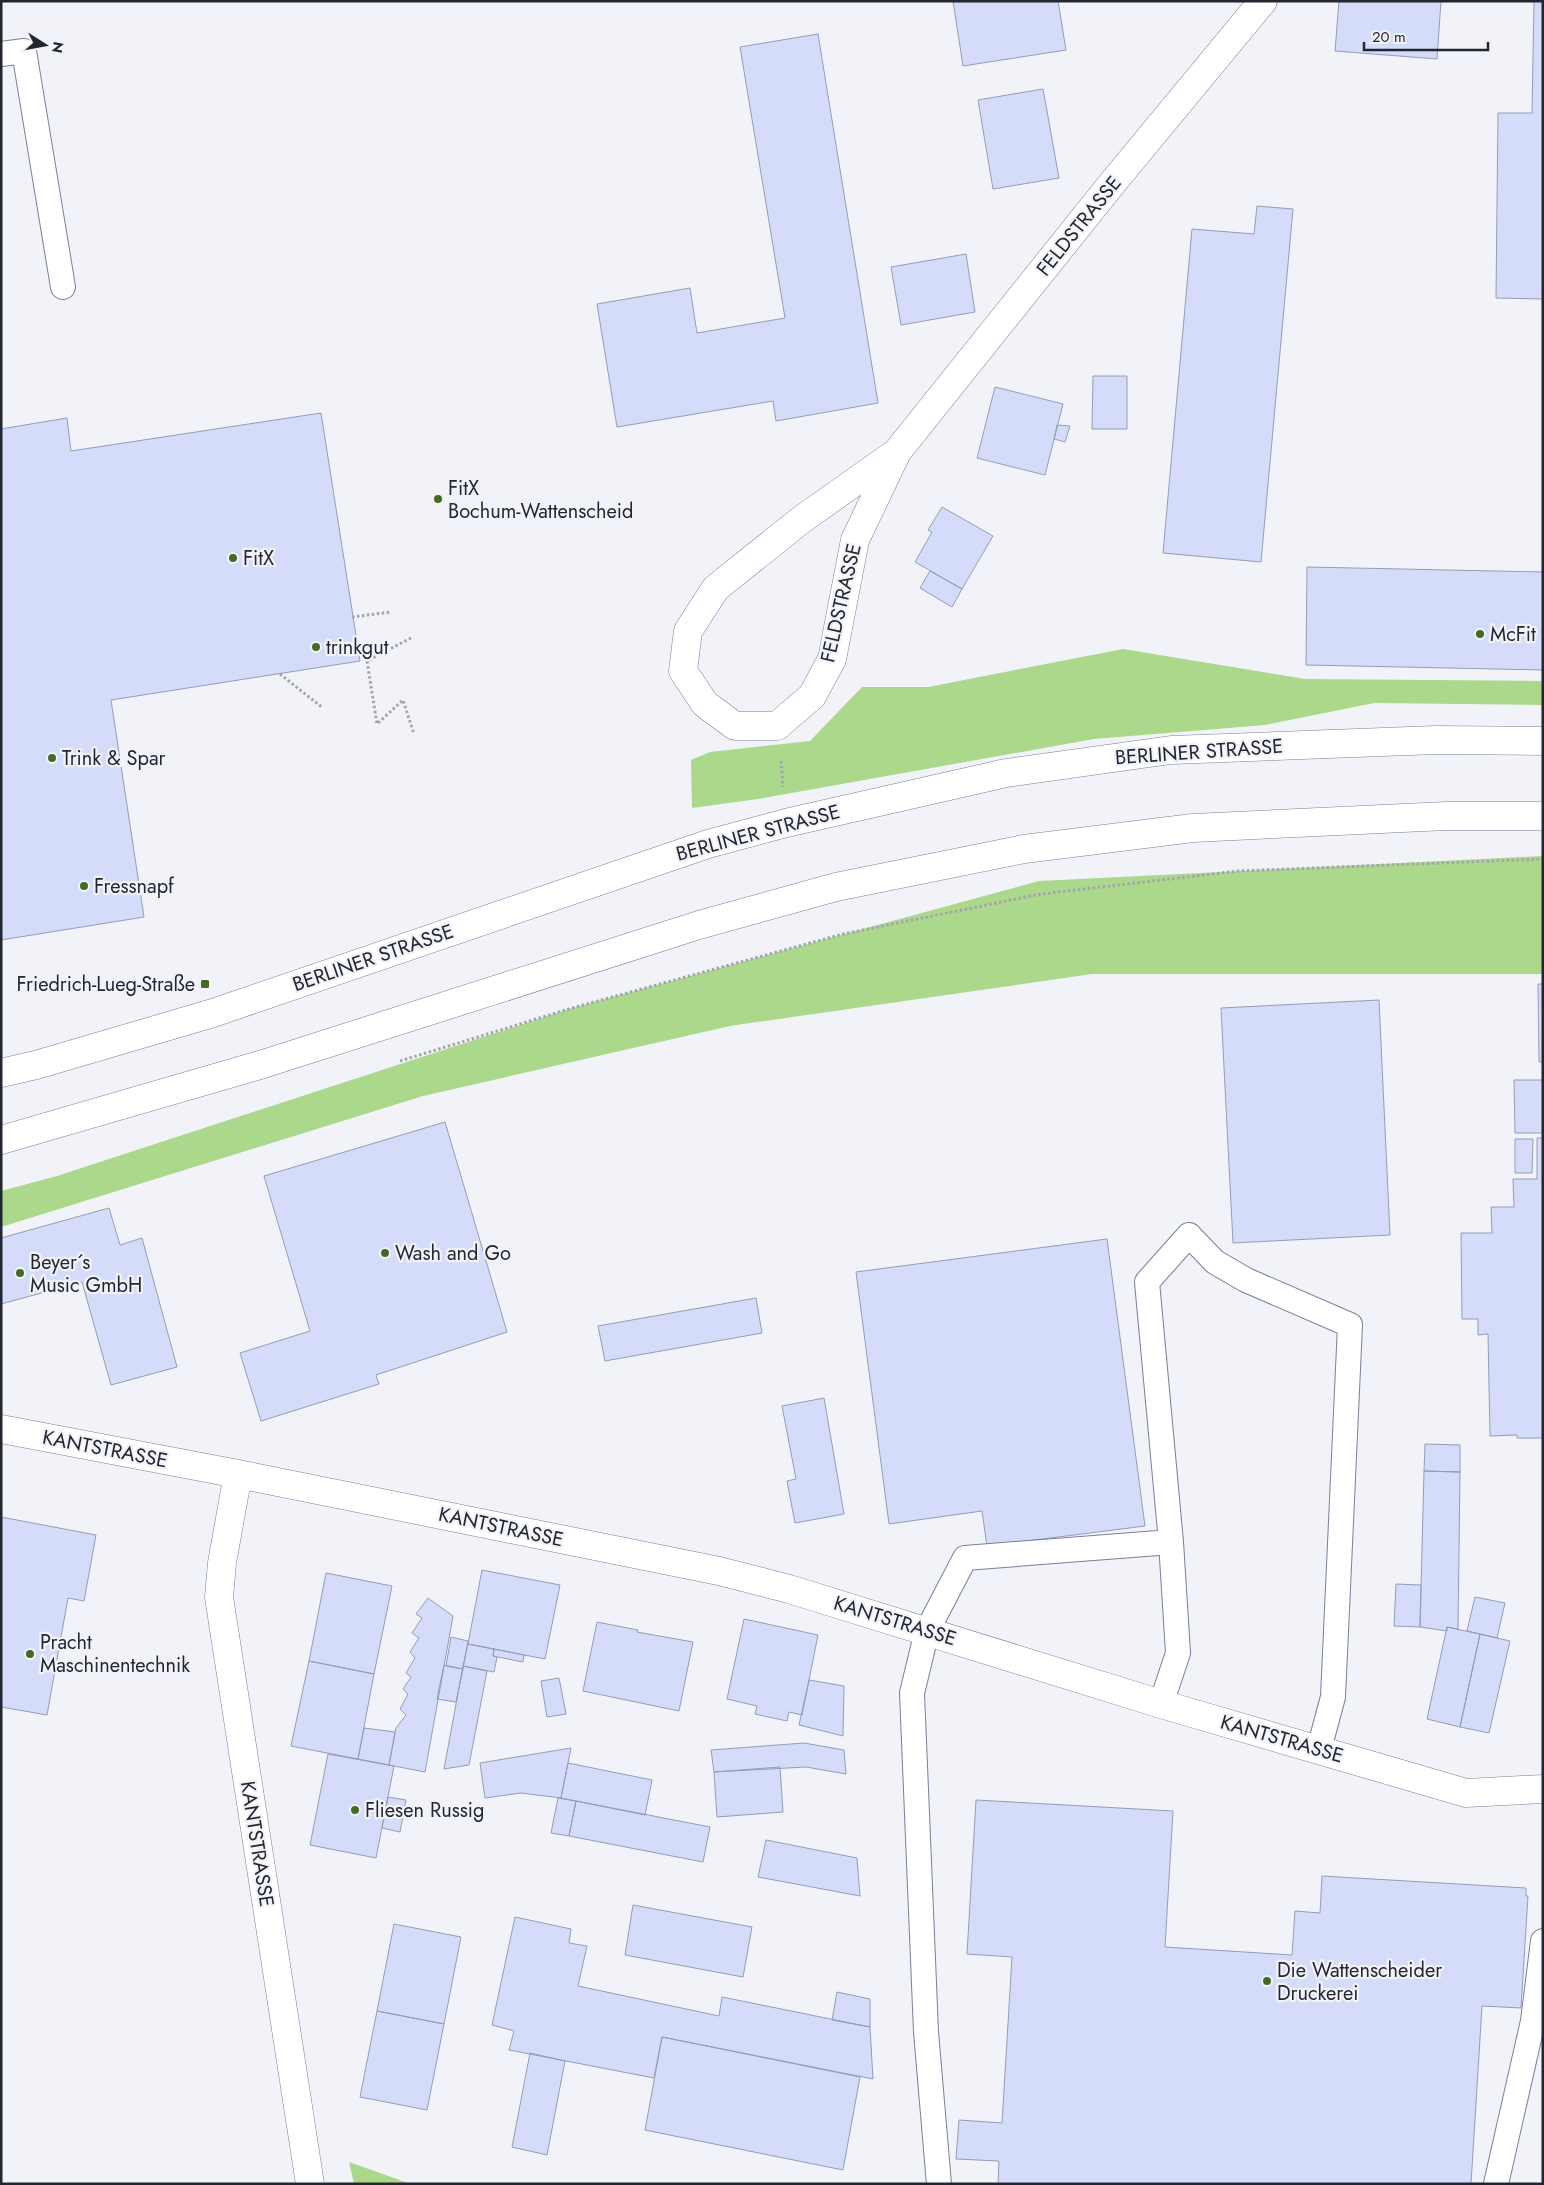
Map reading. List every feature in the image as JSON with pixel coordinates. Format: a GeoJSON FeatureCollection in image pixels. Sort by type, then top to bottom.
{"type":"FeatureCollection","features":[{"type":"Feature","properties":{"kind":"street","name":"FELDSTRASSE"},"geometry":{"type":"LineString","coordinates":[[897,452],[801,520],[716,588],[688,631],[683,671],[705,704],[735,726],[777,726],[812,696],[832,659],[855,540],[897,452],[1110,186],[1263,1]]}},
{"type":"Feature","properties":{"kind":"street","name":"BERLINER STRASSE"},"geometry":{"type":"LineString","coordinates":[[1,1073],[36,1065],[213,1013],[708,844],[786,823],[1006,773],[1171,750],[1436,740],[1543,741]]}},
{"type":"Feature","properties":{"kind":"street"},"geometry":{"type":"LineString","coordinates":[[1,1140],[260,1065],[699,925],[836,887],[1024,849],[1193,828],[1446,816],[1543,816]]}},
{"type":"Feature","properties":{"kind":"street","name":"KANTSTRASSE"},"geometry":{"type":"LineString","coordinates":[[1,1429],[238,1474],[719,1571],[789,1589],[1161,1704],[1466,1793],[1543,1789]]}},
{"type":"Feature","properties":{"kind":"street","name":"KANTSTRASSE"},"geometry":{"type":"LineString","coordinates":[[238,1474],[222,1563],[219,1597],[310,2184]]}},
{"type":"Feature","properties":{"kind":"lane"},"geometry":{"type":"LineString","coordinates":[[1,54],[24,51],[63,287]]}},
{"type":"Feature","properties":{"kind":"lane"},"geometry":{"type":"LineString","coordinates":[[1161,1704],[1178,1652],[1171,1542],[1147,1282],[1189,1235],[1215,1262],[1246,1280],[1350,1325],[1333,1697],[1319,1749]]}},
{"type":"Feature","properties":{"kind":"lane"},"geometry":{"type":"LineString","coordinates":[[939,2184],[926,2032],[912,1693],[927,1631],[965,1558],[1171,1542]]}},
{"type":"Feature","properties":{"kind":"lane"},"geometry":{"type":"LineString","coordinates":[[1496,2184],[1534,2021],[1543,1941]]}},
{"type":"Feature","properties":{"kind":"path"},"geometry":{"type":"LineString","coordinates":[[352,618],[391,612]]}},
{"type":"Feature","properties":{"kind":"path"},"geometry":{"type":"LineString","coordinates":[[411,638],[367,662],[377,724],[403,700],[414,734]]}},
{"type":"Feature","properties":{"kind":"path"},"geometry":{"type":"LineString","coordinates":[[280,674],[323,708]]}},
{"type":"Feature","properties":{"kind":"path"},"geometry":{"type":"LineString","coordinates":[[777,726],[786,823]]}},
{"type":"Feature","properties":{"kind":"path"},"geometry":{"type":"LineString","coordinates":[[395,1062],[572,1008],[843,934],[1041,894],[1238,871],[1543,859]]}},
{"type":"Feature","properties":{"kind":"green space"},"geometry":{"type":"Polygon","coordinates":[[[1123,649],[1305,679],[1543,681],[1543,705],[1374,703],[1265,725],[1094,739],[758,799],[692,808],[691,760],[710,752],[810,741],[862,687],[928,687],[1123,649]]]}},
{"type":"Feature","properties":{"kind":"green space"},"geometry":{"type":"Polygon","coordinates":[[[1543,856],[1543,974],[1092,974],[730,1026],[423,1096],[1,1227],[1,1191],[57,1176],[569,1009],[1039,881],[1543,856]]]}},
{"type":"Feature","properties":{"kind":"green space"},"geometry":{"type":"Polygon","coordinates":[[[349,2162],[411,2184],[354,2184],[349,2162]]]}},
{"type":"Feature","properties":{"kind":"building"},"geometry":{"type":"Polygon","coordinates":[[[953,1],[1058,1],[1066,50],[963,66],[953,1]]]}},
{"type":"Feature","properties":{"kind":"building"},"geometry":{"type":"Polygon","coordinates":[[[1339,1],[1441,1],[1437,59],[1335,51],[1339,1]]]}},
{"type":"Feature","properties":{"kind":"building"},"geometry":{"type":"Polygon","coordinates":[[[1534,1],[1543,1],[1543,299],[1496,298],[1498,113],[1532,113],[1534,1]]]}},
{"type":"Feature","properties":{"kind":"building"},"geometry":{"type":"Polygon","coordinates":[[[818,34],[878,403],[776,421],[773,401],[617,427],[597,304],[690,288],[697,333],[785,318],[740,47],[818,34]]]}},
{"type":"Feature","properties":{"kind":"building"},"geometry":{"type":"Polygon","coordinates":[[[1043,89],[1059,178],[993,189],[978,100],[1043,89]]]}},
{"type":"Feature","properties":{"kind":"building"},"geometry":{"type":"Polygon","coordinates":[[[1257,206],[1293,209],[1261,562],[1163,553],[1192,229],[1254,234],[1257,206]]]}},
{"type":"Feature","properties":{"kind":"building"},"geometry":{"type":"Polygon","coordinates":[[[966,254],[975,312],[901,325],[891,267],[966,254]]]}},
{"type":"Feature","properties":{"kind":"building"},"geometry":{"type":"Polygon","coordinates":[[[1093,376],[1127,376],[1127,429],[1092,429],[1093,376]]]}},
{"type":"Feature","properties":{"kind":"building"},"geometry":{"type":"Polygon","coordinates":[[[995,387],[1063,404],[1045,475],[977,458],[995,387]]]}},
{"type":"Feature","properties":{"kind":"building"},"geometry":{"type":"Polygon","coordinates":[[[321,413],[360,661],[111,700],[144,917],[1,940],[1,429],[67,418],[71,451],[321,413]]]}},
{"type":"Feature","properties":{"kind":"building"},"geometry":{"type":"Polygon","coordinates":[[[1057,425],[1070,426],[1065,442],[1054,439],[1057,425]]]}},
{"type":"Feature","properties":{"kind":"building"},"geometry":{"type":"Polygon","coordinates":[[[942,507],[993,536],[962,589],[915,562],[932,532],[928,530],[942,507]]]}},
{"type":"Feature","properties":{"kind":"building"},"geometry":{"type":"Polygon","coordinates":[[[1307,567],[1543,572],[1543,670],[1306,665],[1307,567]]]}},
{"type":"Feature","properties":{"kind":"building"},"geometry":{"type":"Polygon","coordinates":[[[930,571],[962,589],[952,607],[920,588],[930,571]]]}},
{"type":"Feature","properties":{"kind":"building"},"geometry":{"type":"Polygon","coordinates":[[[1538,984],[1543,984],[1543,1062],[1539,1062],[1538,984]]]}},
{"type":"Feature","properties":{"kind":"building"},"geometry":{"type":"Polygon","coordinates":[[[1379,1000],[1390,1235],[1233,1243],[1221,1008],[1379,1000]]]}},
{"type":"Feature","properties":{"kind":"building"},"geometry":{"type":"Polygon","coordinates":[[[1514,1080],[1543,1080],[1543,1133],[1515,1133],[1514,1080]]]}},
{"type":"Feature","properties":{"kind":"building","name":"Wash and Go"},"geometry":{"type":"Polygon","coordinates":[[[445,1122],[507,1332],[376,1375],[379,1384],[261,1421],[240,1353],[310,1331],[264,1176],[445,1122]]]}},
{"type":"Feature","properties":{"kind":"building"},"geometry":{"type":"Polygon","coordinates":[[[1537,1138],[1543,1138],[1543,1438],[1517,1438],[1517,1435],[1490,1436],[1488,1334],[1478,1335],[1478,1319],[1462,1319],[1461,1233],[1492,1233],[1491,1207],[1514,1207],[1513,1179],[1537,1179],[1537,1138]]]}},
{"type":"Feature","properties":{"kind":"building"},"geometry":{"type":"Polygon","coordinates":[[[1515,1139],[1533,1139],[1532,1173],[1515,1173],[1515,1139]]]}},
{"type":"Feature","properties":{"kind":"building"},"geometry":{"type":"Polygon","coordinates":[[[109,1208],[120,1245],[142,1238],[177,1367],[111,1385],[82,1282],[1,1304],[1,1238],[109,1208]]]}},
{"type":"Feature","properties":{"kind":"building"},"geometry":{"type":"Polygon","coordinates":[[[1107,1239],[1145,1526],[987,1546],[982,1511],[889,1524],[856,1272],[1107,1239]]]}},
{"type":"Feature","properties":{"kind":"building"},"geometry":{"type":"Polygon","coordinates":[[[756,1298],[762,1333],[605,1361],[598,1326],[756,1298]]]}},
{"type":"Feature","properties":{"kind":"building"},"geometry":{"type":"Polygon","coordinates":[[[824,1398],[844,1514],[795,1523],[787,1481],[796,1479],[782,1406],[824,1398]]]}},
{"type":"Feature","properties":{"kind":"building"},"geometry":{"type":"Polygon","coordinates":[[[1425,1444],[1460,1445],[1460,1472],[1424,1471],[1425,1444]]]}},
{"type":"Feature","properties":{"kind":"building"},"geometry":{"type":"Polygon","coordinates":[[[1424,1471],[1460,1472],[1458,1629],[1447,1627],[1447,1631],[1420,1627],[1424,1471]]]}},
{"type":"Feature","properties":{"kind":"building","name":"Pracht Maschinentechnik"},"geometry":{"type":"Polygon","coordinates":[[[1,1517],[96,1535],[84,1601],[68,1598],[47,1715],[1,1707],[1,1517]]]}},
{"type":"Feature","properties":{"kind":"building"},"geometry":{"type":"Polygon","coordinates":[[[482,1570],[560,1585],[545,1659],[468,1644],[482,1570]]]}},
{"type":"Feature","properties":{"kind":"building"},"geometry":{"type":"Polygon","coordinates":[[[326,1573],[392,1586],[374,1674],[309,1661],[326,1573]]]}},
{"type":"Feature","properties":{"kind":"building"},"geometry":{"type":"Polygon","coordinates":[[[1396,1584],[1421,1585],[1420,1627],[1394,1626],[1396,1584]]]}},
{"type":"Feature","properties":{"kind":"building"},"geometry":{"type":"Polygon","coordinates":[[[1475,1597],[1505,1603],[1497,1638],[1467,1631],[1475,1597]]]}},
{"type":"Feature","properties":{"kind":"building"},"geometry":{"type":"Polygon","coordinates":[[[428,1598],[453,1616],[425,1772],[389,1765],[396,1728],[406,1715],[400,1709],[408,1694],[403,1689],[411,1677],[406,1673],[415,1658],[410,1652],[419,1638],[412,1633],[422,1618],[416,1614],[428,1598]]]}},
{"type":"Feature","properties":{"kind":"building"},"geometry":{"type":"Polygon","coordinates":[[[744,1619],[818,1635],[802,1715],[789,1712],[787,1721],[755,1714],[757,1706],[727,1699],[744,1619]]]}},
{"type":"Feature","properties":{"kind":"building"},"geometry":{"type":"Polygon","coordinates":[[[597,1622],[638,1630],[637,1632],[693,1642],[679,1711],[583,1691],[597,1622]]]}},
{"type":"Feature","properties":{"kind":"building"},"geometry":{"type":"Polygon","coordinates":[[[1447,1627],[1480,1634],[1460,1727],[1427,1719],[1447,1627]]]}},
{"type":"Feature","properties":{"kind":"building"},"geometry":{"type":"Polygon","coordinates":[[[1480,1634],[1510,1641],[1489,1733],[1460,1727],[1480,1634]]]}},
{"type":"Feature","properties":{"kind":"building"},"geometry":{"type":"Polygon","coordinates":[[[451,1637],[468,1641],[463,1669],[446,1666],[451,1637]]]}},
{"type":"Feature","properties":{"kind":"building"},"geometry":{"type":"Polygon","coordinates":[[[468,1644],[494,1649],[493,1656],[497,1657],[494,1672],[463,1666],[468,1644]]]}},
{"type":"Feature","properties":{"kind":"building"},"geometry":{"type":"Polygon","coordinates":[[[494,1649],[524,1655],[523,1662],[493,1656],[494,1649]]]}},
{"type":"Feature","properties":{"kind":"building"},"geometry":{"type":"Polygon","coordinates":[[[309,1661],[374,1674],[358,1759],[291,1746],[309,1661]]]}},
{"type":"Feature","properties":{"kind":"building"},"geometry":{"type":"Polygon","coordinates":[[[444,1665],[463,1669],[456,1702],[437,1699],[444,1665]]]}},
{"type":"Feature","properties":{"kind":"building"},"geometry":{"type":"Polygon","coordinates":[[[463,1666],[487,1671],[469,1765],[444,1769],[463,1666]]]}},
{"type":"Feature","properties":{"kind":"building"},"geometry":{"type":"Polygon","coordinates":[[[559,1678],[566,1714],[547,1717],[541,1681],[559,1678]]]}},
{"type":"Feature","properties":{"kind":"building"},"geometry":{"type":"Polygon","coordinates":[[[809,1680],[844,1686],[843,1736],[799,1725],[809,1680]]]}},
{"type":"Feature","properties":{"kind":"building"},"geometry":{"type":"Polygon","coordinates":[[[364,1728],[395,1732],[389,1765],[358,1759],[364,1728]]]}},
{"type":"Feature","properties":{"kind":"building"},"geometry":{"type":"Polygon","coordinates":[[[804,1743],[844,1750],[846,1774],[806,1767],[714,1772],[711,1750],[804,1743]]]}},
{"type":"Feature","properties":{"kind":"building"},"geometry":{"type":"Polygon","coordinates":[[[571,1748],[561,1798],[521,1793],[485,1798],[480,1763],[571,1748]]]}},
{"type":"Feature","properties":{"kind":"building"},"geometry":{"type":"Polygon","coordinates":[[[328,1754],[394,1766],[376,1858],[310,1845],[328,1754]]]}},
{"type":"Feature","properties":{"kind":"building"},"geometry":{"type":"Polygon","coordinates":[[[568,1763],[652,1780],[645,1815],[561,1798],[568,1763]]]}},
{"type":"Feature","properties":{"kind":"building"},"geometry":{"type":"Polygon","coordinates":[[[780,1767],[783,1812],[717,1817],[714,1772],[780,1767]]]}},
{"type":"Feature","properties":{"kind":"building"},"geometry":{"type":"Polygon","coordinates":[[[388,1797],[406,1800],[400,1832],[382,1828],[388,1797]]]}},
{"type":"Feature","properties":{"kind":"building"},"geometry":{"type":"Polygon","coordinates":[[[558,1798],[576,1801],[569,1836],[551,1833],[558,1798]]]}},
{"type":"Feature","properties":{"kind":"building","name":"Die Wattenscheider Druckerei"},"geometry":{"type":"Polygon","coordinates":[[[976,1800],[1173,1811],[1165,1947],[1292,1955],[1295,1911],[1320,1913],[1322,1876],[1526,1888],[1526,1896],[1528,1896],[1521,2008],[1482,2006],[1471,2184],[998,2184],[999,2161],[956,2159],[959,2120],[1002,2123],[1012,1957],[967,1954],[976,1800]]]}},
{"type":"Feature","properties":{"kind":"building"},"geometry":{"type":"Polygon","coordinates":[[[576,1801],[710,1827],[703,1862],[569,1836],[576,1801]]]}},
{"type":"Feature","properties":{"kind":"building"},"geometry":{"type":"Polygon","coordinates":[[[766,1840],[857,1858],[860,1896],[758,1877],[766,1840]]]}},
{"type":"Feature","properties":{"kind":"building"},"geometry":{"type":"Polygon","coordinates":[[[633,1905],[752,1927],[743,1977],[625,1955],[633,1905]]]}},
{"type":"Feature","properties":{"kind":"building"},"geometry":{"type":"Polygon","coordinates":[[[515,1917],[571,1929],[569,1943],[587,1946],[578,1986],[719,2016],[722,1997],[870,2027],[873,2079],[662,2037],[654,2078],[509,2050],[514,2031],[492,2025],[515,1917]]]}},
{"type":"Feature","properties":{"kind":"building"},"geometry":{"type":"Polygon","coordinates":[[[394,1924],[461,1937],[444,2024],[377,2011],[394,1924]]]}},
{"type":"Feature","properties":{"kind":"building"},"geometry":{"type":"Polygon","coordinates":[[[837,1992],[870,1999],[870,2027],[832,2020],[837,1992]]]}},
{"type":"Feature","properties":{"kind":"building"},"geometry":{"type":"Polygon","coordinates":[[[377,2011],[444,2024],[427,2110],[360,2097],[377,2011]]]}},
{"type":"Feature","properties":{"kind":"building"},"geometry":{"type":"Polygon","coordinates":[[[662,2037],[860,2077],[843,2170],[645,2130],[662,2037]]]}},
{"type":"Feature","properties":{"kind":"building"},"geometry":{"type":"Polygon","coordinates":[[[530,2053],[565,2061],[547,2155],[512,2147],[530,2053]]]}},
{"type":"Feature","properties":{"kind":"place","name":"FitX Bochum-Wattenscheid"},"geometry":{"type":"Point","coordinates":[438,499]}},
{"type":"Feature","properties":{"kind":"place","name":"FitX"},"geometry":{"type":"Point","coordinates":[233,558]}},
{"type":"Feature","properties":{"kind":"place","name":"McFit"},"geometry":{"type":"Point","coordinates":[1480,634]}},
{"type":"Feature","properties":{"kind":"place","name":"trinkgut"},"geometry":{"type":"Point","coordinates":[316,647]}},
{"type":"Feature","properties":{"kind":"place","name":"Trink & Spar"},"geometry":{"type":"Point","coordinates":[52,758]}},
{"type":"Feature","properties":{"kind":"place","name":"Fressnapf"},"geometry":{"type":"Point","coordinates":[84,886]}},
{"type":"Feature","properties":{"kind":"place","name":"Friedrich-Lueg-Straße"},"geometry":{"type":"Point","coordinates":[205,984]}},
{"type":"Feature","properties":{"kind":"place","name":"Wash and Go"},"geometry":{"type":"Point","coordinates":[385,1253]}},
{"type":"Feature","properties":{"kind":"place","name":"Beyer´s Music GmbH"},"geometry":{"type":"Point","coordinates":[20,1273]}},
{"type":"Feature","properties":{"kind":"place","name":"Pracht Maschinentechnik"},"geometry":{"type":"Point","coordinates":[30,1654]}},
{"type":"Feature","properties":{"kind":"place","name":"Fliesen Russig"},"geometry":{"type":"Point","coordinates":[355,1810]}},
{"type":"Feature","properties":{"kind":"place","name":"Die Wattenscheider Druckerei"},"geometry":{"type":"Point","coordinates":[1267,1981]}}]}
